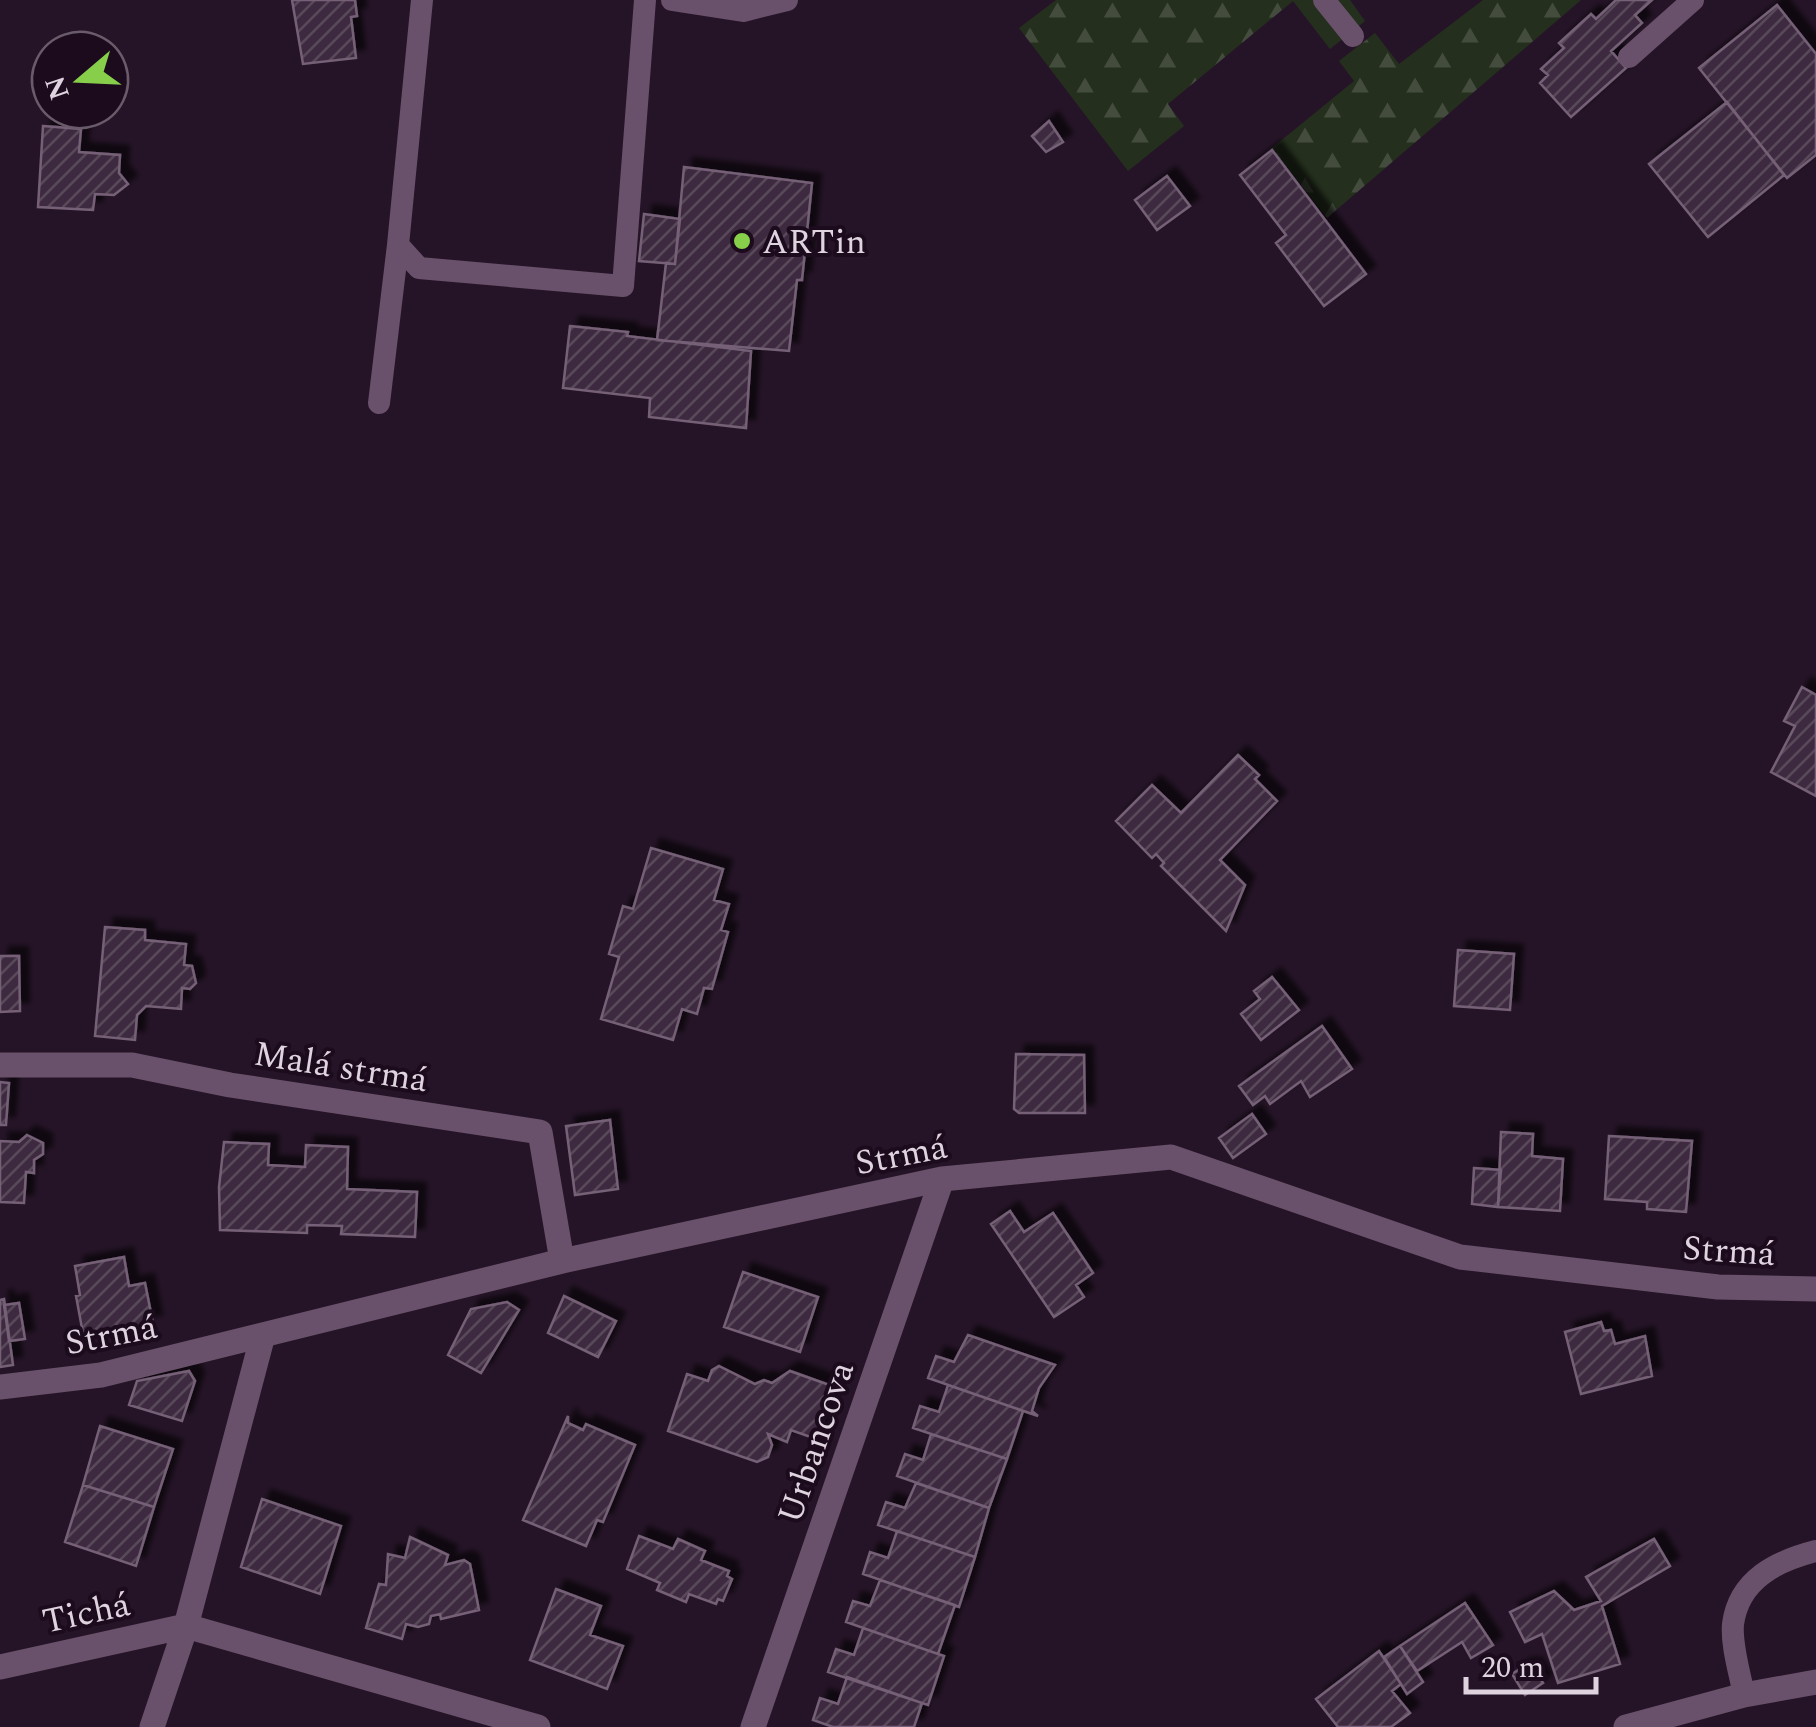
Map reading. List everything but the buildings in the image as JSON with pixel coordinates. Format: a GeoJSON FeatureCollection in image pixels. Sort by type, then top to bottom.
{"type":"FeatureCollection","features":[{"type":"Feature","properties":{"kind":"street","name":"Malá strmá"},"geometry":{"type":"LineString","coordinates":[[0,1065],[132,1065],[230,1085],[540,1132],[562,1262]]}},
{"type":"Feature","properties":{"kind":"street","name":"Strmá"},"geometry":{"type":"LineString","coordinates":[[0,1388],[101,1375],[562,1262],[942,1179],[1171,1157],[1460,1257],[1718,1287],[1816,1289]]}},
{"type":"Feature","properties":{"kind":"street","name":"Urbancova"},"geometry":{"type":"LineString","coordinates":[[753,1727],[942,1179]]}},
{"type":"Feature","properties":{"kind":"street"},"geometry":{"type":"LineString","coordinates":[[152,1727],[186,1626],[263,1335]]}},
{"type":"Feature","properties":{"kind":"street"},"geometry":{"type":"LineString","coordinates":[[186,1626],[538,1727]]}},
{"type":"Feature","properties":{"kind":"street","name":"Tichá"},"geometry":{"type":"LineString","coordinates":[[0,1667],[186,1626]]}},
{"type":"Feature","properties":{"kind":"street"},"geometry":{"type":"LineString","coordinates":[[1642,1725],[1744,1695],[1816,1682]]}},
{"type":"Feature","properties":{"kind":"lane"},"geometry":{"type":"LineString","coordinates":[[380,403],[422,0]]}},
{"type":"Feature","properties":{"kind":"lane"},"geometry":{"type":"LineString","coordinates":[[398,245],[418,268],[623,286],[644,0]]}},
{"type":"Feature","properties":{"kind":"lane"},"geometry":{"type":"LineString","coordinates":[[672,0],[743,11],[787,0]]}},
{"type":"Feature","properties":{"kind":"lane"},"geometry":{"type":"LineString","coordinates":[[1324,0],[1352,36]]}},
{"type":"Feature","properties":{"kind":"lane"},"geometry":{"type":"LineString","coordinates":[[1630,58],[1694,0]]}},
{"type":"Feature","properties":{"kind":"lane"},"geometry":{"type":"LineString","coordinates":[[1744,1695],[1733,1625],[1747,1585],[1784,1559],[1816,1551]]}},
{"type":"Feature","properties":{"kind":"green space"},"geometry":{"type":"Polygon","coordinates":[[[1056,0],[1350,0],[1365,21],[1330,49],[1293,1],[1168,104],[1184,126],[1128,171],[1019,28],[1056,0]]]}},
{"type":"Feature","properties":{"kind":"green space"},"geometry":{"type":"Polygon","coordinates":[[[1483,0],[1581,0],[1327,218],[1272,148],[1354,81],[1339,61],[1375,33],[1399,64],[1483,0]]]}},
{"type":"Feature","properties":{"kind":"place","name":"ARTin"},"geometry":{"type":"Point","coordinates":[742,241]}}]}
